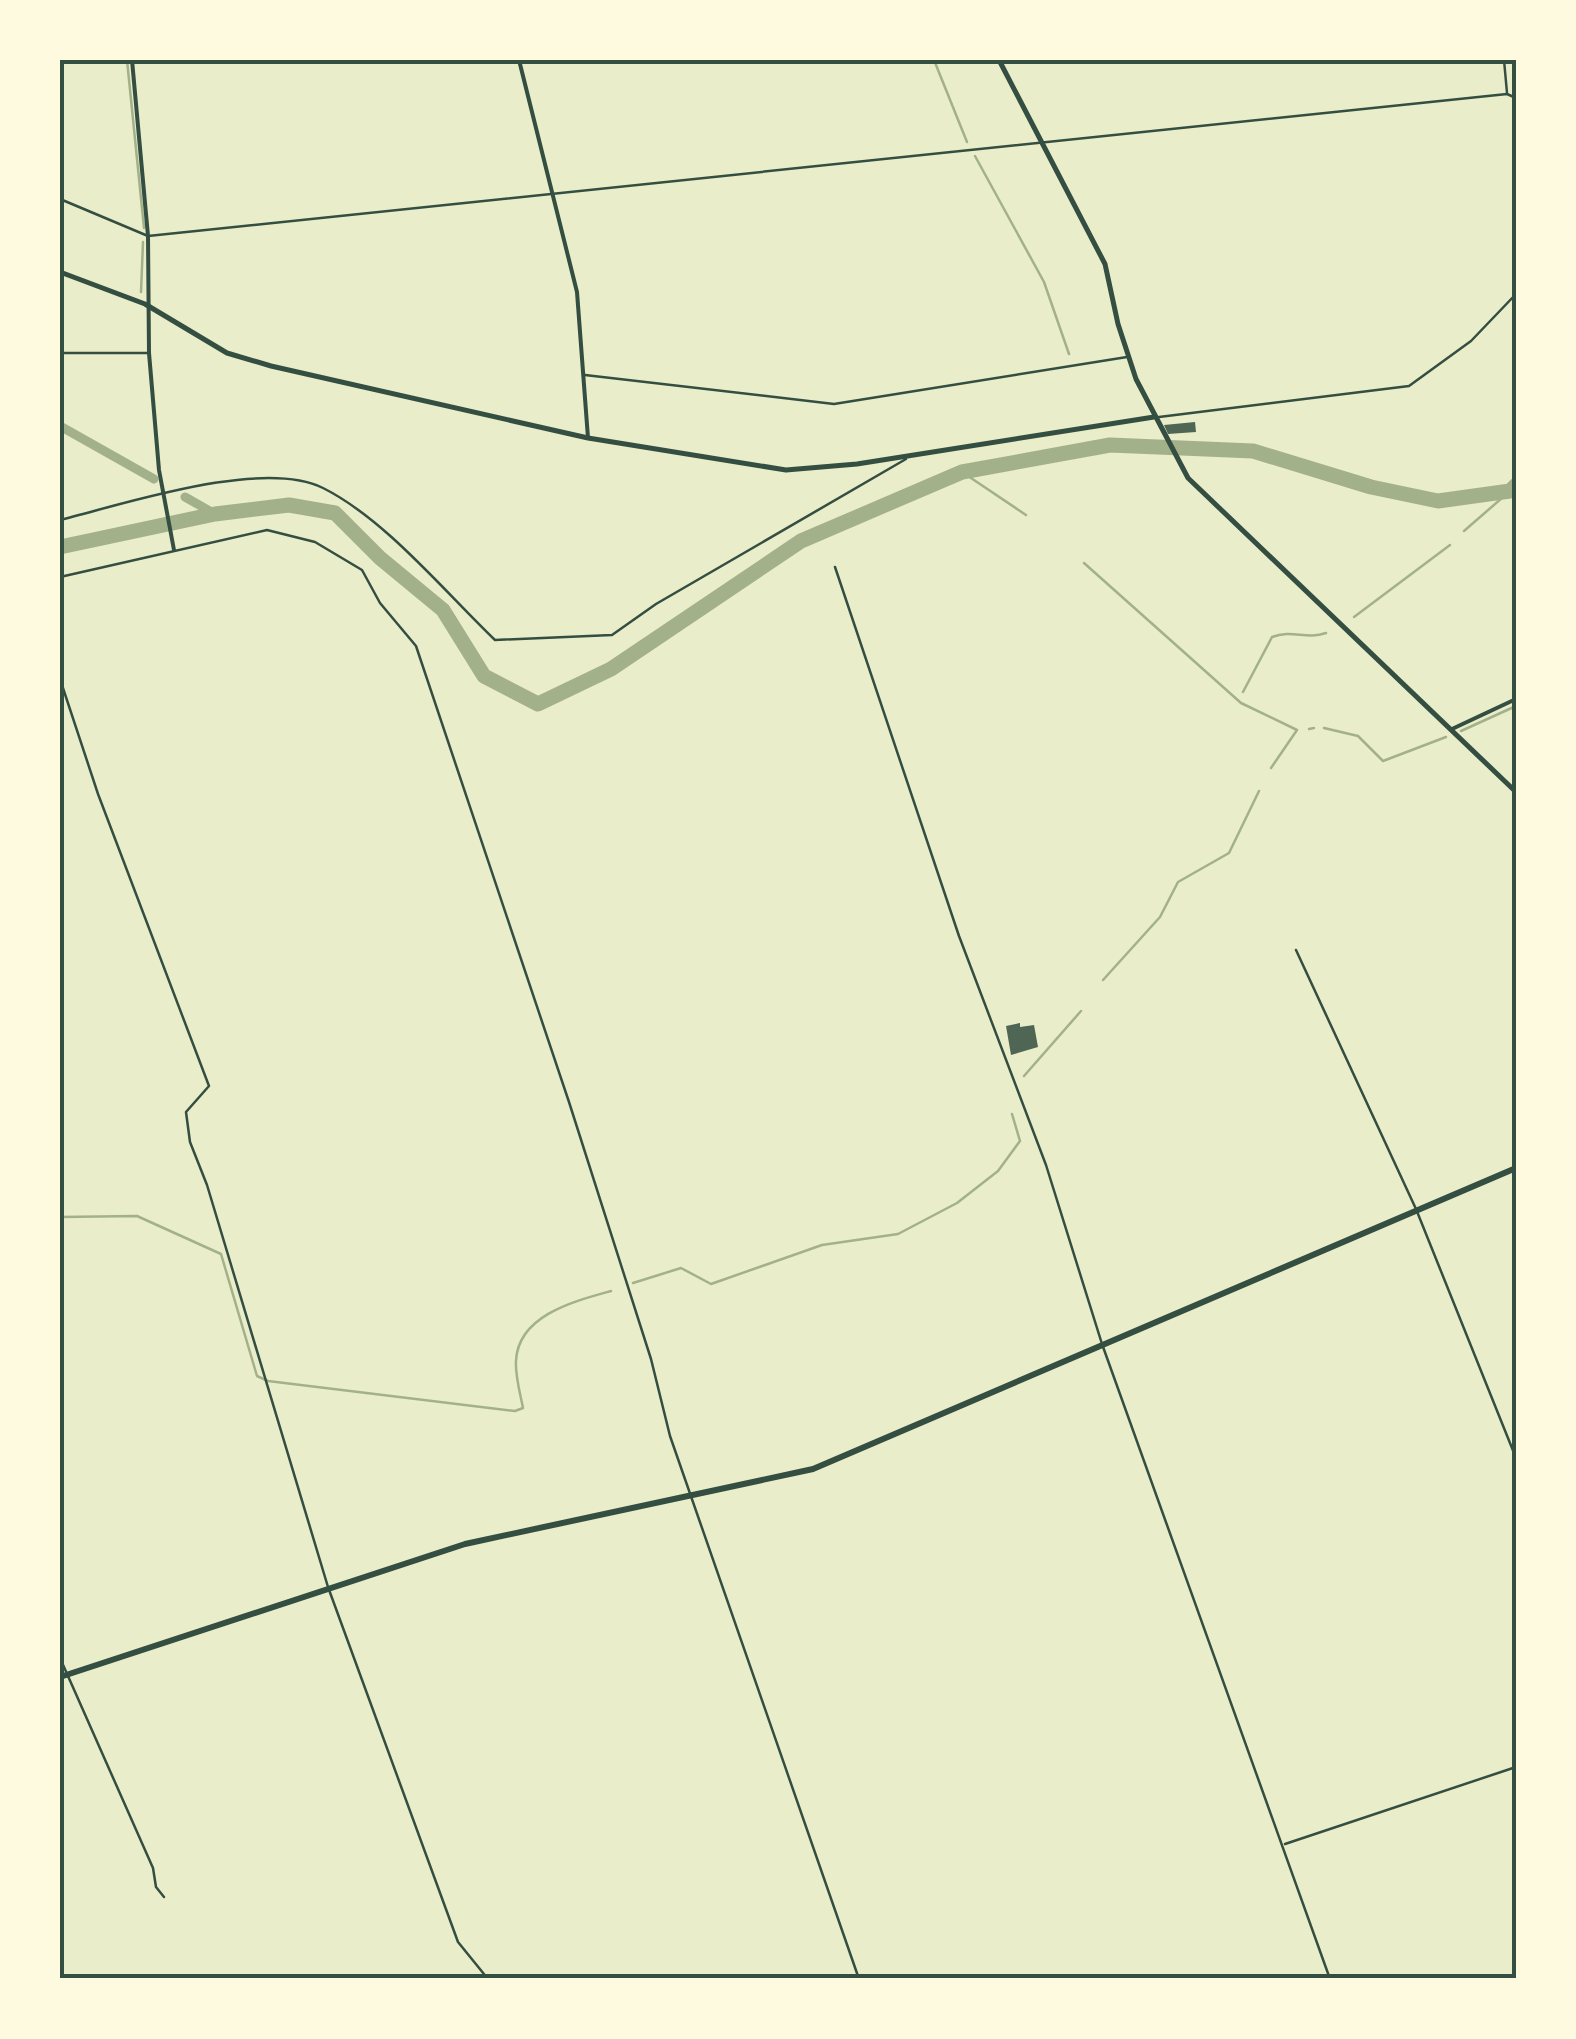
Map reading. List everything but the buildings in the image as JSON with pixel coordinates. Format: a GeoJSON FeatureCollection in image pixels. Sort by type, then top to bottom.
{"type":"FeatureCollection","features":[{"type":"Feature","properties":{"kind":"main road"},"geometry":{"type":"LineString","coordinates":[[63,1676],[466,1544],[812,1469],[1516,1168]]}},
{"type":"Feature","properties":{"kind":"street"},"geometry":{"type":"LineString","coordinates":[[132,60],[148,236],[145,304],[159,470],[174,548]]}},
{"type":"Feature","properties":{"kind":"street"},"geometry":{"type":"LineString","coordinates":[[519,60],[577,292],[588,438]]}},
{"type":"Feature","properties":{"kind":"street"},"geometry":{"type":"LineString","coordinates":[[999,60],[1105,264],[1128,356],[1154,417],[1188,478],[1516,792]]}},
{"type":"Feature","properties":{"kind":"street"},"geometry":{"type":"LineString","coordinates":[[60,272],[145,304],[227,353],[271,366],[588,438],[786,470],[912,456],[1154,417]]}},
{"type":"Feature","properties":{"kind":"street"},"geometry":{"type":"LineString","coordinates":[[1450,730],[1516,700]]}},
{"type":"Feature","properties":{"kind":"lane"},"geometry":{"type":"LineString","coordinates":[[1504,60],[1507,94]]}},
{"type":"Feature","properties":{"kind":"lane"},"geometry":{"type":"LineString","coordinates":[[60,199],[148,236],[1507,94],[1516,98]]}},
{"type":"Feature","properties":{"kind":"lane"},"geometry":{"type":"LineString","coordinates":[[1154,417],[1409,386],[1471,341],[1516,294]]}},
{"type":"Feature","properties":{"kind":"lane"},"geometry":{"type":"LineString","coordinates":[[60,353],[149,353]]}},
{"type":"Feature","properties":{"kind":"lane"},"geometry":{"type":"LineString","coordinates":[[581,374],[834,404],[1128,356]]}},
{"type":"Feature","properties":{"kind":"lane"},"geometry":{"type":"LineString","coordinates":[[60,520],[215,483],[291,479],[321,487],[364,514],[495,640],[612,635],[656,604],[912,456]]}},
{"type":"Feature","properties":{"kind":"lane"},"geometry":{"type":"LineString","coordinates":[[60,577],[134,563],[174,548],[267,530],[315,542],[362,570],[380,604],[416,646],[569,1102],[692,1498],[858,1979]]}},
{"type":"Feature","properties":{"kind":"lane"},"geometry":{"type":"LineString","coordinates":[[835,567],[959,936],[1046,1165],[1102,1344],[1330,1979]]}},
{"type":"Feature","properties":{"kind":"lane"},"geometry":{"type":"LineString","coordinates":[[60,679],[98,794],[210,1086],[186,1112],[190,1142],[228,1254],[328,1587],[458,1942],[488,1979]]}},
{"type":"Feature","properties":{"kind":"lane"},"geometry":{"type":"LineString","coordinates":[[1296,950],[1416,1209],[1516,1458]]}},
{"type":"Feature","properties":{"kind":"lane"},"geometry":{"type":"LineString","coordinates":[[60,1658],[63,1676],[153,1868],[156,1887],[164,1897]]}},
{"type":"Feature","properties":{"kind":"lane"},"geometry":{"type":"LineString","coordinates":[[1282,1845],[1516,1767]]}},
{"type":"Feature","properties":{"kind":"waterway"},"geometry":{"type":"LineString","coordinates":[[127,60],[144,228]]}},
{"type":"Feature","properties":{"kind":"waterway"},"geometry":{"type":"LineString","coordinates":[[934,60],[967,142]]}},
{"type":"Feature","properties":{"kind":"waterway"},"geometry":{"type":"LineString","coordinates":[[975,156],[1044,282],[1069,354]]}},
{"type":"Feature","properties":{"kind":"waterway"},"geometry":{"type":"LineString","coordinates":[[141,292],[143,242]]}},
{"type":"Feature","properties":{"kind":"waterway"},"geometry":{"type":"LineString","coordinates":[[60,426],[154,479]]}},
{"type":"Feature","properties":{"kind":"waterway"},"geometry":{"type":"LineString","coordinates":[[60,547],[215,514],[289,505],[335,513],[380,558],[443,610],[484,676],[538,704],[611,669],[801,541],[962,472],[1110,445],[1253,451],[1371,487],[1438,501],[1510,491],[1516,485]]}},
{"type":"Feature","properties":{"kind":"waterway"},"geometry":{"type":"LineString","coordinates":[[962,472],[1026,515]]}},
{"type":"Feature","properties":{"kind":"waterway"},"geometry":{"type":"LineString","coordinates":[[1464,531],[1510,491]]}},
{"type":"Feature","properties":{"kind":"waterway"},"geometry":{"type":"LineString","coordinates":[[185,497],[215,514]]}},
{"type":"Feature","properties":{"kind":"waterway"},"geometry":{"type":"LineString","coordinates":[[1354,617],[1450,545]]}},
{"type":"Feature","properties":{"kind":"waterway"},"geometry":{"type":"LineString","coordinates":[[1084,563],[1241,703],[1297,730],[1271,768]]}},
{"type":"Feature","properties":{"kind":"waterway"},"geometry":{"type":"LineString","coordinates":[[1243,692],[1272,637],[1326,633]]}},
{"type":"Feature","properties":{"kind":"waterway"},"geometry":{"type":"LineString","coordinates":[[1461,731],[1516,706]]}},
{"type":"Feature","properties":{"kind":"waterway"},"geometry":{"type":"LineString","coordinates":[[1309,729],[1314,728]]}},
{"type":"Feature","properties":{"kind":"waterway"},"geometry":{"type":"LineString","coordinates":[[1324,728],[1358,736],[1383,761],[1446,737]]}},
{"type":"Feature","properties":{"kind":"waterway"},"geometry":{"type":"LineString","coordinates":[[1103,980],[1160,917],[1178,882],[1229,853],[1259,791]]}},
{"type":"Feature","properties":{"kind":"waterway"},"geometry":{"type":"LineString","coordinates":[[1024,1076],[1081,1011]]}},
{"type":"Feature","properties":{"kind":"waterway"},"geometry":{"type":"LineString","coordinates":[[633,1283],[681,1268],[711,1284],[822,1245],[898,1234],[957,1203],[998,1171],[1020,1141],[1012,1114]]}},
{"type":"Feature","properties":{"kind":"waterway"},"geometry":{"type":"LineString","coordinates":[[60,1217],[137,1216],[221,1254],[257,1376],[268,1381],[515,1411],[523,1408],[516,1361],[527,1332],[551,1312],[611,1291]]}}]}
